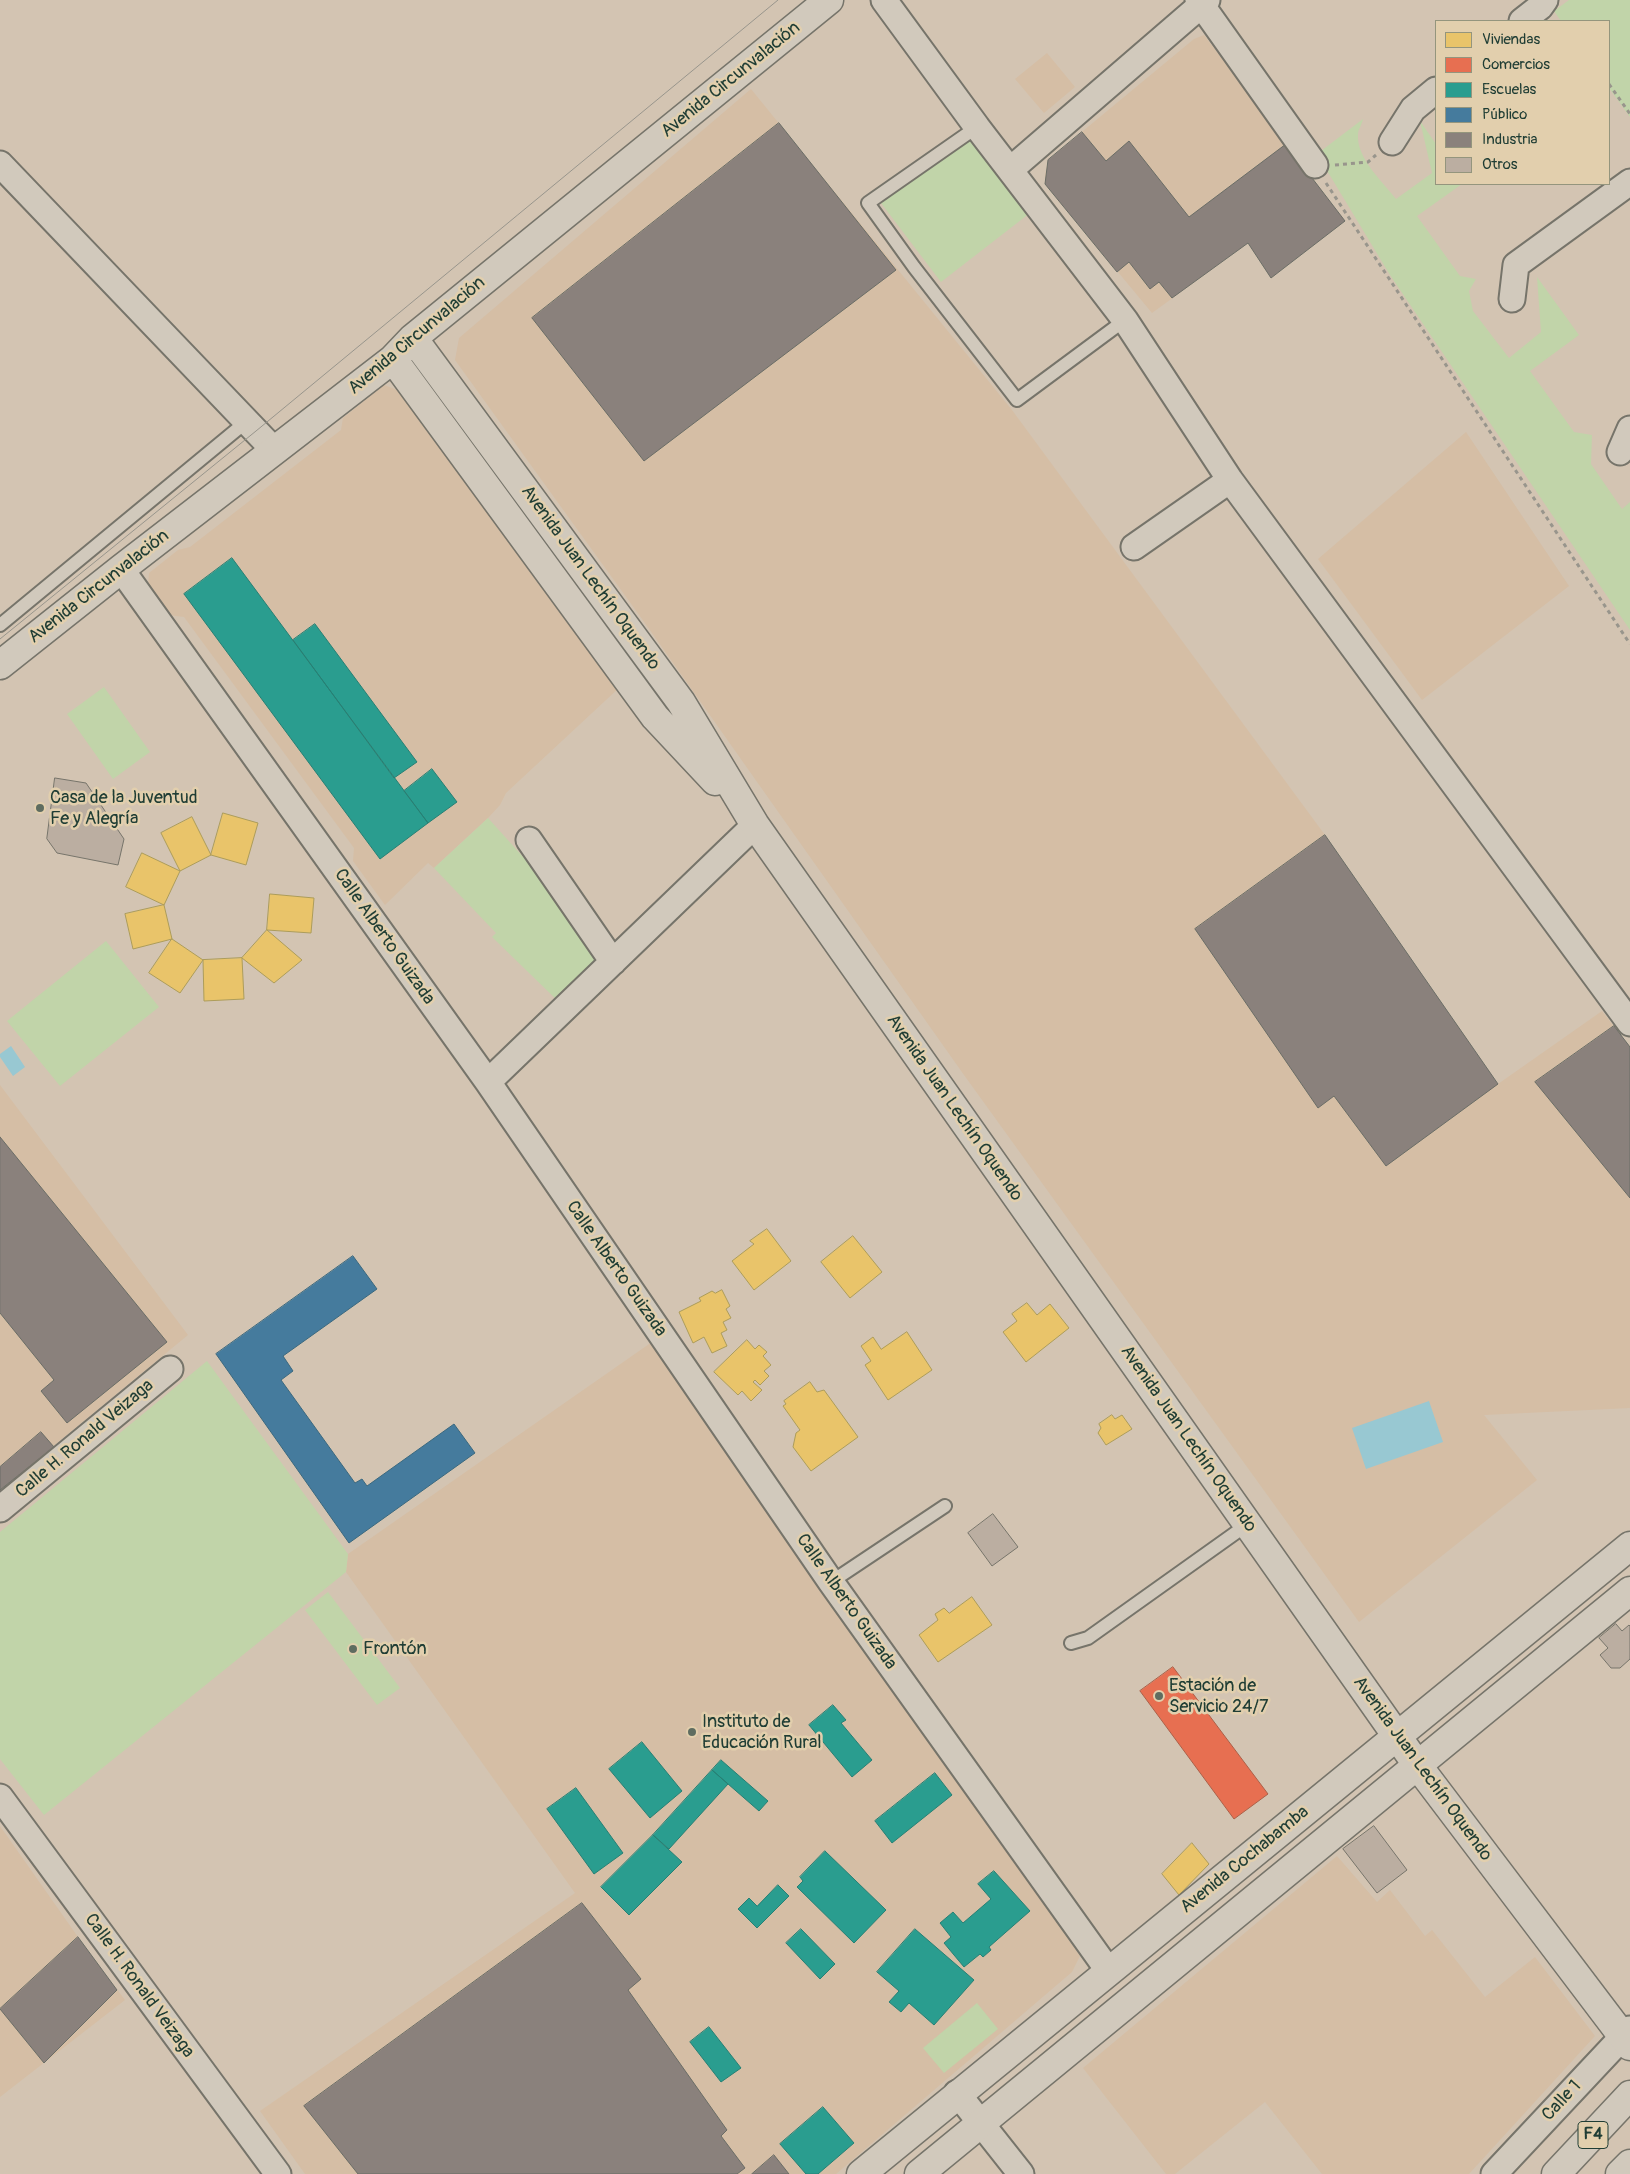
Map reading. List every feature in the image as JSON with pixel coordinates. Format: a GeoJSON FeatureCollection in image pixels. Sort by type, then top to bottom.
{"type":"FeatureCollection","features":[{"type":"Feature","properties":{"kind":"main road","name":"Avenida Circunvalación"},"geometry":{"type":"LineString","coordinates":[[0,665],[393,359],[414,338],[829,0]]}},
{"type":"Feature","properties":{"kind":"main road","name":"Avenida Juan Lechín Oquendo"},"geometry":{"type":"LineString","coordinates":[[414,338],[681,702],[755,824],[1418,1766],[1627,2037]]}},
{"type":"Feature","properties":{"kind":"main road","name":"Avenida Juan Lechín Oquendo"},"geometry":{"type":"LineString","coordinates":[[393,359],[655,717],[755,824]]}},
{"type":"Feature","properties":{"kind":"main road","name":"Avenida Cochabamba"},"geometry":{"type":"LineString","coordinates":[[860,2174],[1630,1546]]}},
{"type":"Feature","properties":{"kind":"main road","name":"Avenida Cochabamba"},"geometry":{"type":"LineString","coordinates":[[919,2174],[1630,1590]]}},
{"type":"Feature","properties":{"kind":"main road","name":"F4"},"geometry":{"type":"LineString","coordinates":[[1556,2174],[1630,2095]]}},
{"type":"Feature","properties":{"kind":"main road"},"geometry":{"type":"LineString","coordinates":[[1620,2174],[1630,2164]]}},
{"type":"Feature","properties":{"kind":"street"},"geometry":{"type":"LineString","coordinates":[[884,0],[977,127],[1125,320],[1230,480],[1630,1023]]}},
{"type":"Feature","properties":{"kind":"street"},"geometry":{"type":"LineString","coordinates":[[1523,20],[1540,7],[1545,0]]}},
{"type":"Feature","properties":{"kind":"street"},"geometry":{"type":"LineString","coordinates":[[1010,170],[1202,2],[1315,166]]}},
{"type":"Feature","properties":{"kind":"street"},"geometry":{"type":"LineString","coordinates":[[1392,142],[1413,108],[1435,91]]}},
{"type":"Feature","properties":{"kind":"street"},"geometry":{"type":"LineString","coordinates":[[0,164],[274,450]]}},
{"type":"Feature","properties":{"kind":"street"},"geometry":{"type":"LineString","coordinates":[[1512,299],[1516,265],[1630,182]]}},
{"type":"Feature","properties":{"kind":"street"},"geometry":{"type":"LineString","coordinates":[[1620,452],[1630,428]]}},
{"type":"Feature","properties":{"kind":"street"},"geometry":{"type":"LineString","coordinates":[[1134,547],[1230,480]]}},
{"type":"Feature","properties":{"kind":"street","name":"Calle Alberto Guizada"},"geometry":{"type":"LineString","coordinates":[[121,569],[488,1082],[832,1582],[1108,1970]]}},
{"type":"Feature","properties":{"kind":"street"},"geometry":{"type":"LineString","coordinates":[[488,1082],[755,824]]}},
{"type":"Feature","properties":{"kind":"street"},"geometry":{"type":"LineString","coordinates":[[529,840],[613,962]]}},
{"type":"Feature","properties":{"kind":"street","name":"Calle H. Ronald Veizaga"},"geometry":{"type":"LineString","coordinates":[[0,1509],[170,1369]]}},
{"type":"Feature","properties":{"kind":"street","name":"Calle H. Ronald Veizaga"},"geometry":{"type":"LineString","coordinates":[[0,1797],[278,2174]]}},
{"type":"Feature","properties":{"kind":"street","name":"Calle 1"},"geometry":{"type":"LineString","coordinates":[[1494,2174],[1627,2037]]}},
{"type":"Feature","properties":{"kind":"street"},"geometry":{"type":"LineString","coordinates":[[957,2093],[1021,2174]]}},
{"type":"Feature","properties":{"kind":"lane"},"geometry":{"type":"LineString","coordinates":[[977,127],[868,204],[914,267],[1017,400],[1125,320]]}},
{"type":"Feature","properties":{"kind":"lane","name":"Avenida Circunvalación"},"geometry":{"type":"LineString","coordinates":[[0,625],[246,422]]}},
{"type":"Feature","properties":{"kind":"lane"},"geometry":{"type":"LineString","coordinates":[[832,1582],[946,1506]]}},
{"type":"Feature","properties":{"kind":"lane"},"geometry":{"type":"LineString","coordinates":[[1071,1643],[1088,1638],[1248,1524]]}},
{"type":"Feature","properties":{"kind":"path"},"geometry":{"type":"LineString","coordinates":[[1610,85],[1630,114]]}},
{"type":"Feature","properties":{"kind":"path"},"geometry":{"type":"LineString","coordinates":[[1392,142],[1368,162],[1315,166],[1630,644]]}},
{"type":"Feature","properties":{"kind":"shaded area"},"geometry":{"type":"Polygon","coordinates":[[[1204,35],[1345,221],[1271,278],[1248,243],[1152,313],[1045,184],[1045,175],[1048,160],[1194,39],[1204,35]]]}},
{"type":"Feature","properties":{"kind":"shaded area"},"geometry":{"type":"Polygon","coordinates":[[[1047,53],[1075,87],[1044,113],[1015,79],[1047,53]]]}},
{"type":"Feature","properties":{"kind":"shaded area"},"geometry":{"type":"Polygon","coordinates":[[[751,89],[1012,410],[1325,835],[1498,1084],[1602,1011],[1630,1047],[1630,1408],[1484,1415],[1537,1480],[1359,1622],[964,1075],[642,619],[455,360],[459,338],[751,89]]]}},
{"type":"Feature","properties":{"kind":"shaded area"},"geometry":{"type":"Polygon","coordinates":[[[384,385],[403,392],[620,687],[506,793],[500,805],[488,818],[434,868],[428,863],[385,905],[353,861],[354,848],[184,617],[168,615],[148,587],[149,573],[178,550],[190,547],[341,430],[343,418],[384,385]]]}},
{"type":"Feature","properties":{"kind":"shaded area"},"geometry":{"type":"Polygon","coordinates":[[[1466,432],[1569,586],[1422,700],[1318,559],[1466,432]]]}},
{"type":"Feature","properties":{"kind":"shaded area"},"geometry":{"type":"Polygon","coordinates":[[[0,1085],[188,1335],[0,1490],[0,1085]]]}},
{"type":"Feature","properties":{"kind":"shaded area","name":"Instituto de Educación Rural"},"geometry":{"type":"Polygon","coordinates":[[[652,1342],[1080,1956],[1072,1972],[836,2174],[305,2174],[260,2111],[575,1893],[346,1572],[348,1554],[652,1342]]]}},
{"type":"Feature","properties":{"kind":"shaded area"},"geometry":{"type":"Polygon","coordinates":[[[0,1826],[125,2000],[0,2097],[0,1826]]]}},
{"type":"Feature","properties":{"kind":"shaded area"},"geometry":{"type":"Polygon","coordinates":[[[1337,1856],[1377,1902],[1390,1890],[1425,1936],[1432,1930],[1485,1997],[1535,1957],[1595,2036],[1469,2174],[1322,2174],[1265,2102],[1175,2174],[1166,2174],[1083,2068],[1337,1856]]]}},
{"type":"Feature","properties":{"kind":"green space"},"geometry":{"type":"Polygon","coordinates":[[[1569,0],[1630,0],[1630,117],[1610,89],[1610,20],[1560,20],[1554,11],[1569,0]]]}},
{"type":"Feature","properties":{"kind":"green space"},"geometry":{"type":"Polygon","coordinates":[[[1363,119],[1358,134],[1361,152],[1371,169],[1396,199],[1432,173],[1420,121],[1435,143],[1435,185],[1461,185],[1417,216],[1460,276],[1476,279],[1469,291],[1473,311],[1509,358],[1541,332],[1537,277],[1579,335],[1530,371],[1574,432],[1592,435],[1591,464],[1622,509],[1630,502],[1630,630],[1390,275],[1317,154],[1363,119]]]}},
{"type":"Feature","properties":{"kind":"green space"},"geometry":{"type":"Polygon","coordinates":[[[971,137],[1030,213],[941,282],[881,203],[971,137]]]}},
{"type":"Feature","properties":{"kind":"green space"},"geometry":{"type":"Polygon","coordinates":[[[104,687],[150,752],[113,779],[67,714],[104,687]]]}},
{"type":"Feature","properties":{"kind":"green space"},"geometry":{"type":"Polygon","coordinates":[[[488,818],[553,890],[597,950],[597,965],[560,1003],[492,937],[496,933],[434,868],[488,818]]]}},
{"type":"Feature","properties":{"kind":"green space"},"geometry":{"type":"Polygon","coordinates":[[[106,941],[159,1007],[60,1086],[7,1021],[106,941]]]}},
{"type":"Feature","properties":{"kind":"green space"},"geometry":{"type":"Polygon","coordinates":[[[207,1361],[348,1554],[346,1572],[44,1815],[0,1759],[0,1532],[207,1361]]]}},
{"type":"Feature","properties":{"kind":"green space","name":"Frontón"},"geometry":{"type":"Polygon","coordinates":[[[328,1592],[400,1688],[377,1705],[305,1610],[328,1592]]]}},
{"type":"Feature","properties":{"kind":"green space"},"geometry":{"type":"Polygon","coordinates":[[[977,2003],[998,2029],[944,2073],[923,2048],[977,2003]]]}},
{"type":"Feature","properties":{"kind":"water"},"geometry":{"type":"Polygon","coordinates":[[[11,1046],[25,1067],[13,1076],[0,1057],[0,1054],[11,1046]]]}},
{"type":"Feature","properties":{"kind":"water"},"geometry":{"type":"Polygon","coordinates":[[[1429,1401],[1443,1442],[1366,1469],[1352,1428],[1429,1401]]]}},
{"type":"Feature","properties":{"kind":"building: Viviendas"},"geometry":{"type":"Polygon","coordinates":[[[223,813],[258,823],[246,865],[211,855],[223,813]]]}},
{"type":"Feature","properties":{"kind":"building: Viviendas"},"geometry":{"type":"Polygon","coordinates":[[[192,817],[211,855],[180,871],[161,833],[192,817]]]}},
{"type":"Feature","properties":{"kind":"building: Viviendas"},"geometry":{"type":"Polygon","coordinates":[[[142,853],[180,871],[164,905],[126,887],[142,853]]]}},
{"type":"Feature","properties":{"kind":"building: Viviendas"},"geometry":{"type":"Polygon","coordinates":[[[270,894],[314,898],[311,933],[267,930],[270,894]]]}},
{"type":"Feature","properties":{"kind":"building: Viviendas"},"geometry":{"type":"Polygon","coordinates":[[[164,905],[172,939],[133,949],[125,914],[164,905]]]}},
{"type":"Feature","properties":{"kind":"building: Viviendas"},"geometry":{"type":"Polygon","coordinates":[[[267,930],[302,960],[274,983],[242,958],[267,930]]]}},
{"type":"Feature","properties":{"kind":"building: Viviendas"},"geometry":{"type":"Polygon","coordinates":[[[172,939],[203,960],[180,993],[149,973],[172,939]]]}},
{"type":"Feature","properties":{"kind":"building: Viviendas"},"geometry":{"type":"Polygon","coordinates":[[[242,958],[244,999],[204,1001],[203,960],[242,958]]]}},
{"type":"Feature","properties":{"kind":"building: Viviendas"},"geometry":{"type":"Polygon","coordinates":[[[767,1229],[791,1261],[754,1290],[732,1261],[754,1244],[750,1241],[767,1229]]]}},
{"type":"Feature","properties":{"kind":"building: Viviendas"},"geometry":{"type":"Polygon","coordinates":[[[853,1236],[882,1272],[850,1298],[821,1262],[853,1236]]]}},
{"type":"Feature","properties":{"kind":"building: Viviendas"},"geometry":{"type":"Polygon","coordinates":[[[722,1290],[730,1306],[726,1309],[731,1318],[723,1322],[727,1330],[721,1333],[727,1346],[712,1353],[704,1337],[693,1343],[679,1312],[701,1301],[699,1298],[712,1291],[715,1293],[722,1290]]]}},
{"type":"Feature","properties":{"kind":"building: Viviendas"},"geometry":{"type":"Polygon","coordinates":[[[1027,1303],[1037,1315],[1050,1304],[1069,1328],[1026,1362],[1003,1332],[1017,1321],[1012,1314],[1027,1303]]]}},
{"type":"Feature","properties":{"kind":"building: Viviendas"},"geometry":{"type":"Polygon","coordinates":[[[907,1332],[932,1370],[888,1400],[865,1365],[871,1361],[861,1346],[873,1337],[881,1349],[907,1332]]]}},
{"type":"Feature","properties":{"kind":"building: Viviendas"},"geometry":{"type":"Polygon","coordinates":[[[747,1340],[755,1349],[759,1345],[767,1352],[763,1356],[771,1365],[764,1371],[769,1376],[760,1385],[755,1380],[753,1382],[762,1390],[751,1401],[742,1391],[738,1395],[714,1372],[747,1340]]]}},
{"type":"Feature","properties":{"kind":"building: Viviendas"},"geometry":{"type":"Polygon","coordinates":[[[810,1382],[817,1392],[824,1390],[858,1437],[811,1471],[793,1447],[796,1433],[800,1430],[783,1406],[786,1404],[784,1401],[810,1382]]]}},
{"type":"Feature","properties":{"kind":"building: Viviendas"},"geometry":{"type":"Polygon","coordinates":[[[1112,1415],[1115,1419],[1122,1415],[1132,1429],[1106,1445],[1098,1433],[1101,1428],[1099,1424],[1112,1415]]]}},
{"type":"Feature","properties":{"kind":"building: Viviendas"},"geometry":{"type":"Polygon","coordinates":[[[972,1597],[992,1625],[938,1662],[919,1635],[938,1620],[935,1614],[944,1608],[949,1613],[972,1597]]]}},
{"type":"Feature","properties":{"kind":"building: Viviendas"},"geometry":{"type":"Polygon","coordinates":[[[1192,1843],[1209,1864],[1179,1895],[1162,1874],[1192,1843]]]}},
{"type":"Feature","properties":{"kind":"building: Comercios"},"geometry":{"type":"Polygon","coordinates":[[[1173,1667],[1268,1794],[1234,1819],[1140,1691],[1173,1667]]]}},
{"type":"Feature","properties":{"kind":"building: Escuelas"},"geometry":{"type":"Polygon","coordinates":[[[232,558],[428,823],[380,859],[184,594],[232,558]]]}},
{"type":"Feature","properties":{"kind":"building: Escuelas"},"geometry":{"type":"Polygon","coordinates":[[[315,624],[417,762],[394,778],[293,640],[315,624]]]}},
{"type":"Feature","properties":{"kind":"building: Escuelas"},"geometry":{"type":"Polygon","coordinates":[[[432,769],[457,802],[428,823],[404,791],[432,769]]]}},
{"type":"Feature","properties":{"kind":"building: Escuelas"},"geometry":{"type":"Polygon","coordinates":[[[833,1705],[846,1720],[841,1723],[872,1760],[852,1777],[809,1725],[833,1705]]]}},
{"type":"Feature","properties":{"kind":"building: Escuelas"},"geometry":{"type":"Polygon","coordinates":[[[642,1742],[682,1791],[650,1818],[609,1769],[642,1742]]]}},
{"type":"Feature","properties":{"kind":"building: Escuelas"},"geometry":{"type":"Polygon","coordinates":[[[721,1760],[768,1801],[759,1811],[712,1770],[721,1760]]]}},
{"type":"Feature","properties":{"kind":"building: Escuelas"},"geometry":{"type":"Polygon","coordinates":[[[712,1770],[728,1784],[669,1849],[653,1835],[712,1770]]]}},
{"type":"Feature","properties":{"kind":"building: Escuelas"},"geometry":{"type":"Polygon","coordinates":[[[935,1773],[952,1795],[892,1843],[875,1821],[935,1773]]]}},
{"type":"Feature","properties":{"kind":"building: Escuelas"},"geometry":{"type":"Polygon","coordinates":[[[576,1788],[623,1853],[594,1874],[547,1809],[576,1788]]]}},
{"type":"Feature","properties":{"kind":"building: Escuelas"},"geometry":{"type":"Polygon","coordinates":[[[653,1835],[682,1862],[629,1915],[601,1887],[653,1835]]]}},
{"type":"Feature","properties":{"kind":"building: Escuelas"},"geometry":{"type":"Polygon","coordinates":[[[825,1851],[886,1910],[854,1943],[797,1887],[803,1881],[800,1877],[825,1851]]]}},
{"type":"Feature","properties":{"kind":"building: Escuelas"},"geometry":{"type":"Polygon","coordinates":[[[994,1871],[1030,1911],[989,1947],[991,1950],[983,1957],[980,1954],[964,1967],[944,1943],[951,1937],[940,1923],[953,1912],[963,1923],[991,1899],[978,1884],[994,1871]]]}},
{"type":"Feature","properties":{"kind":"building: Escuelas"},"geometry":{"type":"Polygon","coordinates":[[[778,1885],[789,1896],[757,1928],[738,1909],[749,1898],[757,1906],[778,1885]]]}},
{"type":"Feature","properties":{"kind":"building: Escuelas"},"geometry":{"type":"Polygon","coordinates":[[[801,1929],[835,1964],[820,1979],[786,1943],[801,1929]]]}},
{"type":"Feature","properties":{"kind":"building: Escuelas"},"geometry":{"type":"Polygon","coordinates":[[[915,1929],[974,1980],[934,2025],[909,2003],[901,2012],[889,2002],[899,1991],[877,1972],[915,1929]]]}},
{"type":"Feature","properties":{"kind":"building: Escuelas"},"geometry":{"type":"Polygon","coordinates":[[[709,2027],[741,2068],[721,2082],[690,2042],[709,2027]]]}},
{"type":"Feature","properties":{"kind":"building: Escuelas"},"geometry":{"type":"Polygon","coordinates":[[[823,2107],[854,2143],[818,2174],[806,2174],[780,2144],[823,2107]]]}},
{"type":"Feature","properties":{"kind":"building: Público"},"geometry":{"type":"Polygon","coordinates":[[[353,1256],[377,1289],[283,1356],[293,1371],[281,1380],[355,1483],[362,1479],[367,1486],[454,1424],[475,1453],[349,1543],[216,1354],[353,1256]]]}},
{"type":"Feature","properties":{"kind":"building: Industria"},"geometry":{"type":"Polygon","coordinates":[[[779,123],[896,270],[644,461],[532,318],[779,123]]]}},
{"type":"Feature","properties":{"kind":"building: Industria"},"geometry":{"type":"Polygon","coordinates":[[[1082,132],[1106,161],[1129,141],[1189,217],[1286,144],[1345,221],[1271,278],[1248,243],[1172,298],[1159,282],[1150,289],[1129,262],[1117,272],[1045,184],[1048,160],[1082,132]]]}},
{"type":"Feature","properties":{"kind":"building: Industria"},"geometry":{"type":"Polygon","coordinates":[[[1325,835],[1498,1084],[1386,1166],[1334,1096],[1318,1108],[1195,929],[1325,835]]]}},
{"type":"Feature","properties":{"kind":"building: Industria"},"geometry":{"type":"Polygon","coordinates":[[[1614,1026],[1630,1047],[1630,1198],[1535,1082],[1614,1026]]]}},
{"type":"Feature","properties":{"kind":"building: Industria"},"geometry":{"type":"Polygon","coordinates":[[[0,1137],[167,1342],[67,1423],[41,1391],[54,1380],[0,1313],[0,1137]]]}},
{"type":"Feature","properties":{"kind":"building: Industria"},"geometry":{"type":"Polygon","coordinates":[[[41,1432],[54,1447],[0,1490],[0,1467],[41,1432]]]}},
{"type":"Feature","properties":{"kind":"building: Industria"},"geometry":{"type":"Polygon","coordinates":[[[582,1903],[641,1979],[628,1990],[727,2130],[721,2136],[745,2168],[737,2174],[358,2174],[304,2106],[582,1903]]]}},
{"type":"Feature","properties":{"kind":"building: Industria"},"geometry":{"type":"Polygon","coordinates":[[[78,1937],[117,1990],[44,2063],[0,2009],[78,1937]]]}},
{"type":"Feature","properties":{"kind":"building: Industria"},"geometry":{"type":"Polygon","coordinates":[[[774,2155],[789,2174],[752,2174],[774,2155]]]}},
{"type":"Feature","properties":{"kind":"building: Otros"},"geometry":{"type":"Polygon","coordinates":[[[55,778],[86,783],[124,839],[118,865],[57,853],[47,839],[55,778]]]}},
{"type":"Feature","properties":{"kind":"building: Otros"},"geometry":{"type":"Polygon","coordinates":[[[993,1514],[1018,1547],[992,1566],[968,1533],[993,1514]]]}},
{"type":"Feature","properties":{"kind":"building: Otros"},"geometry":{"type":"Polygon","coordinates":[[[1616,1624],[1622,1631],[1630,1626],[1630,1659],[1620,1668],[1611,1668],[1600,1655],[1608,1648],[1599,1638],[1616,1624]]]}},
{"type":"Feature","properties":{"kind":"building: Otros"},"geometry":{"type":"Polygon","coordinates":[[[1374,1826],[1407,1870],[1377,1893],[1343,1849],[1374,1826]]]}},
{"type":"Feature","properties":{"kind":"tram line"},"geometry":{"type":"LineString","coordinates":[[0,639],[256,431],[778,0]]}},
{"type":"Feature","properties":{"kind":"place","name":"Casa de la Juventud Fe y Alegría"},"geometry":{"type":"Point","coordinates":[40,808]}},
{"type":"Feature","properties":{"kind":"place","name":"Frontón"},"geometry":{"type":"Point","coordinates":[353,1649]}},
{"type":"Feature","properties":{"kind":"place","name":"Estación de Servicio 24/7"},"geometry":{"type":"Point","coordinates":[1159,1696]}},
{"type":"Feature","properties":{"kind":"place","name":"Instituto de Educación Rural"},"geometry":{"type":"Point","coordinates":[692,1732]}}]}
